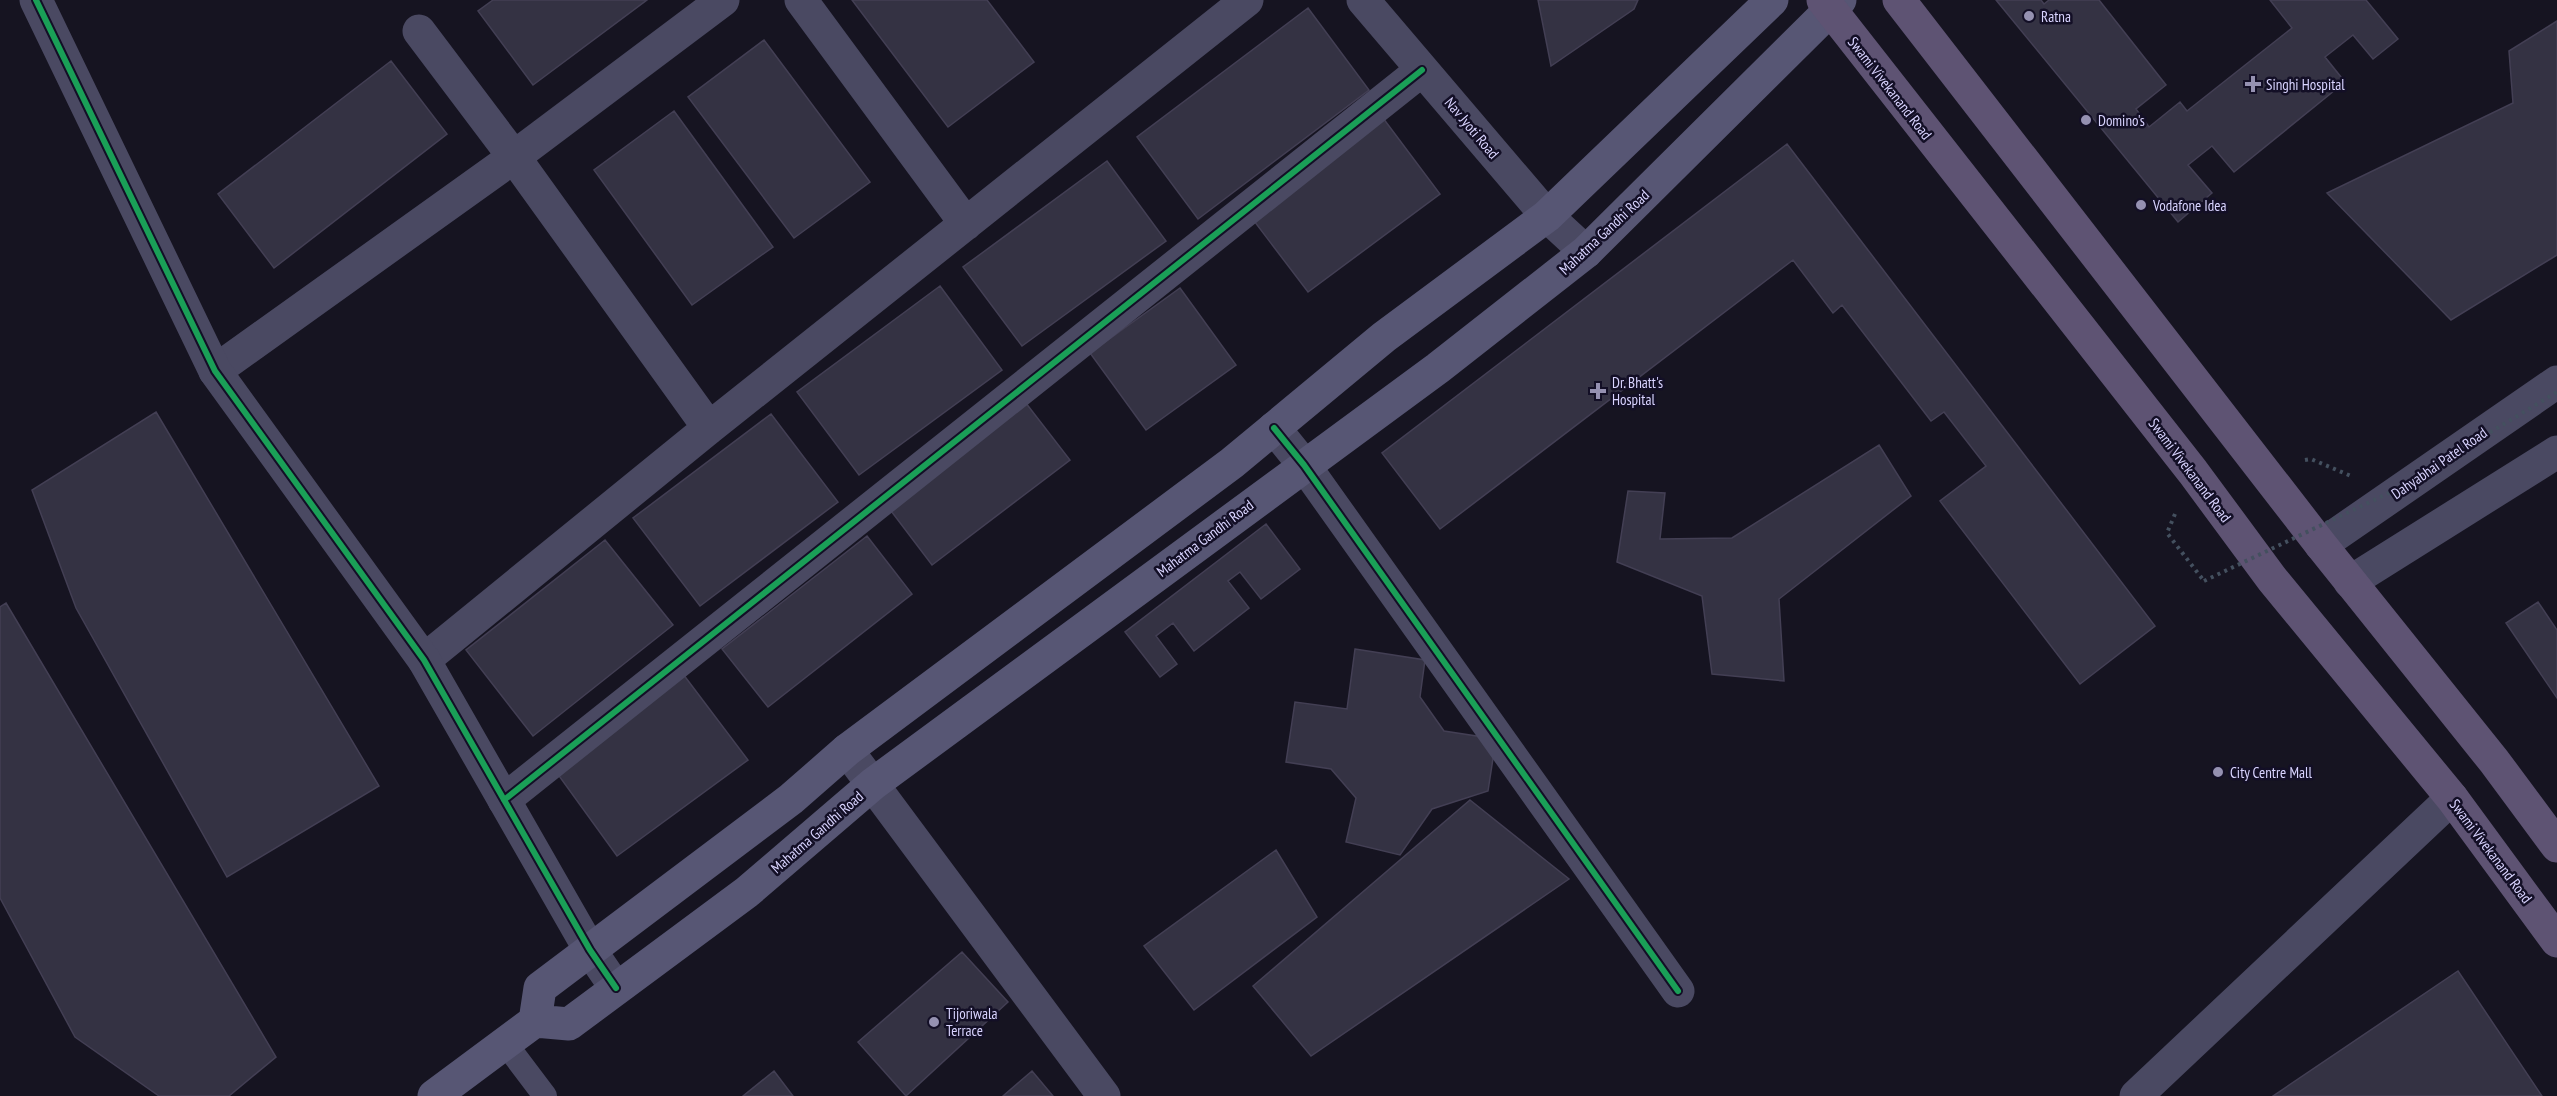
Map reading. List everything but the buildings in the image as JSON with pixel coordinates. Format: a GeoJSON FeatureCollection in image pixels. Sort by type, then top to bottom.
{"type":"FeatureCollection","features":[{"type":"Feature","properties":{"kind":"main road"},"geometry":{"type":"LineString","coordinates":[[434,1096],[535,1021],[540,988],[791,799],[847,750],[1274,428],[1384,338],[1547,216],[1772,0]]}},
{"type":"Feature","properties":{"kind":"main road"},"geometry":{"type":"LineString","coordinates":[[1899,0],[2256,462],[2494,761],[2557,846]]}},
{"type":"Feature","properties":{"kind":"main road","name":"Mahatma Gandhi Road"},"geometry":{"type":"LineString","coordinates":[[535,1021],[569,1024],[747,892],[873,784],[1438,368],[1586,252],[1831,4]]}},
{"type":"Feature","properties":{"kind":"main road","name":"Swami Vivekanand Road"},"geometry":{"type":"LineString","coordinates":[[1831,4],[2193,472],[2272,579],[2452,798],[2557,940]]}},
{"type":"Feature","properties":{"kind":"street"},"geometry":{"type":"LineString","coordinates":[[36,0],[215,371],[424,660],[590,951],[616,988]]}},
{"type":"Feature","properties":{"kind":"street"},"geometry":{"type":"LineString","coordinates":[[215,371],[514,157],[723,0]]}},
{"type":"Feature","properties":{"kind":"street"},"geometry":{"type":"LineString","coordinates":[[801,0],[966,224]]}},
{"type":"Feature","properties":{"kind":"street"},"geometry":{"type":"LineString","coordinates":[[424,660],[709,428],[1247,0]]}},
{"type":"Feature","properties":{"kind":"street","name":"Nav Jyoti Road"},"geometry":{"type":"LineString","coordinates":[[1363,0],[1547,216],[1586,252]]}},
{"type":"Feature","properties":{"kind":"street"},"geometry":{"type":"LineString","coordinates":[[419,31],[514,157],[709,428]]}},
{"type":"Feature","properties":{"kind":"street"},"geometry":{"type":"LineString","coordinates":[[504,800],[1422,70]]}},
{"type":"Feature","properties":{"kind":"street","name":"Dahyabhai Patel Road"},"geometry":{"type":"LineString","coordinates":[[2321,545],[2557,382]]}},
{"type":"Feature","properties":{"kind":"street"},"geometry":{"type":"LineString","coordinates":[[1274,428],[1304,465],[1678,991]]}},
{"type":"Feature","properties":{"kind":"street"},"geometry":{"type":"LineString","coordinates":[[2350,582],[2557,452]]}},
{"type":"Feature","properties":{"kind":"street"},"geometry":{"type":"LineString","coordinates":[[847,750],[1104,1096]]}},
{"type":"Feature","properties":{"kind":"street"},"geometry":{"type":"LineString","coordinates":[[2136,1096],[2452,798]]}},
{"type":"Feature","properties":{"kind":"lane"},"geometry":{"type":"LineString","coordinates":[[505,1043],[545,1096]]}},
{"type":"Feature","properties":{"kind":"path"},"geometry":{"type":"LineString","coordinates":[[2204,581],[2391,492],[2557,392]]}},
{"type":"Feature","properties":{"kind":"path"},"geometry":{"type":"LineString","coordinates":[[2256,462],[2311,459],[2361,480]]}},
{"type":"Feature","properties":{"kind":"path"},"geometry":{"type":"LineString","coordinates":[[2381,488],[2391,492]]}},
{"type":"Feature","properties":{"kind":"cycle path"},"geometry":{"type":"LineString","coordinates":[[36,0],[215,371],[424,660],[590,950],[616,988]]}},
{"type":"Feature","properties":{"kind":"cycle path"},"geometry":{"type":"LineString","coordinates":[[504,800],[1422,70]]}},
{"type":"Feature","properties":{"kind":"cycle path"},"geometry":{"type":"LineString","coordinates":[[1274,428],[1304,465],[1678,991]]}},
{"type":"Feature","properties":{"kind":"place","name":"Ratna"},"geometry":{"type":"Point","coordinates":[2029,16]}},
{"type":"Feature","properties":{"kind":"place","name":"Singhi Hospital"},"geometry":{"type":"Point","coordinates":[2253,84]}},
{"type":"Feature","properties":{"kind":"place","name":"Domino's"},"geometry":{"type":"Point","coordinates":[2086,120]}},
{"type":"Feature","properties":{"kind":"place","name":"Vodafone Idea"},"geometry":{"type":"Point","coordinates":[2141,205]}},
{"type":"Feature","properties":{"kind":"place","name":"Dr. Bhatt's Hospital"},"geometry":{"type":"Point","coordinates":[1598,391]}},
{"type":"Feature","properties":{"kind":"place","name":"City Centre Mall"},"geometry":{"type":"Point","coordinates":[2218,772]}},
{"type":"Feature","properties":{"kind":"place","name":"Tijoriwala Terrace"},"geometry":{"type":"Point","coordinates":[934,1022]}}]}
